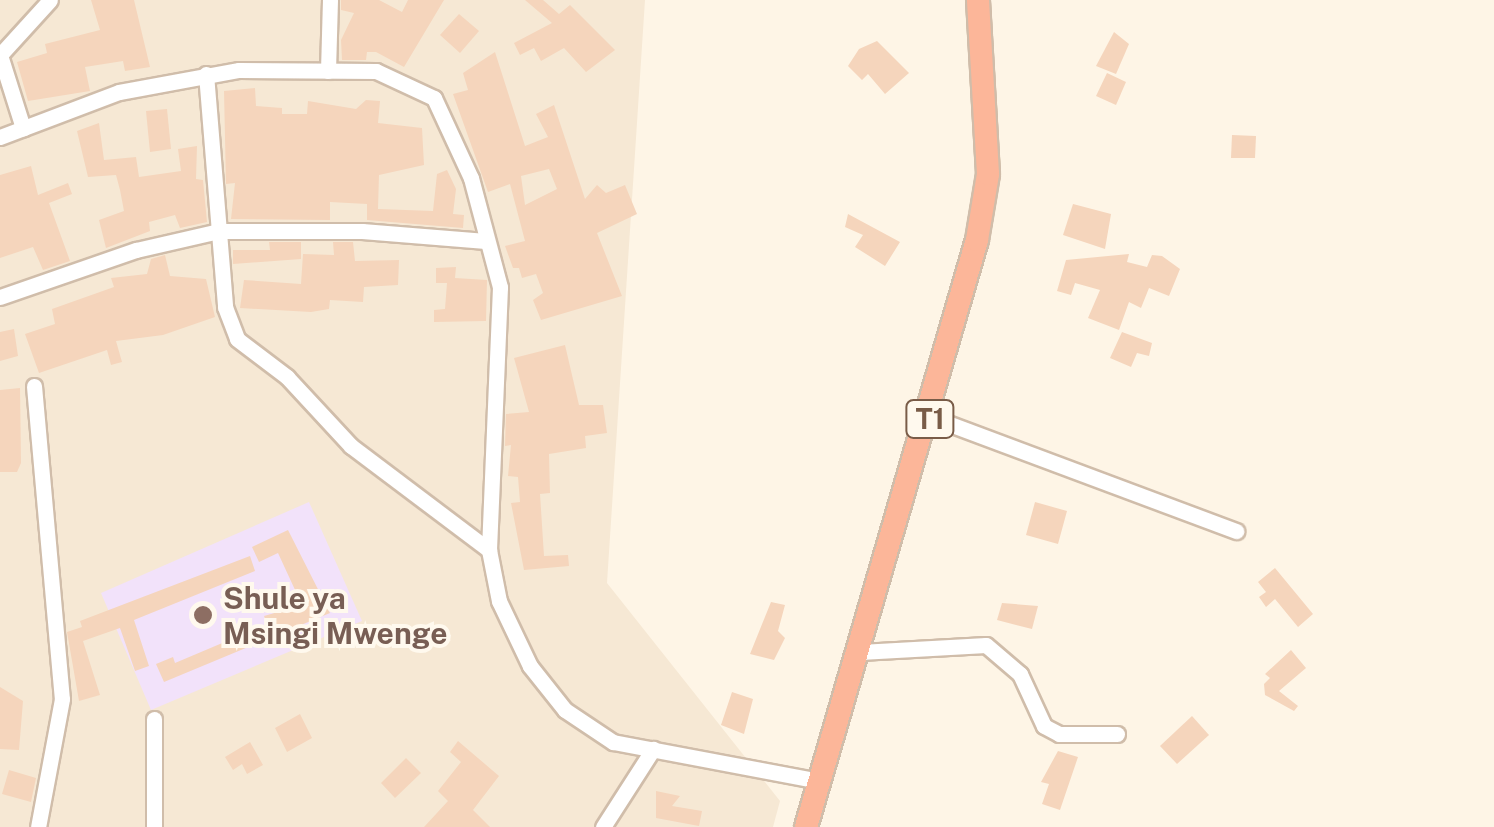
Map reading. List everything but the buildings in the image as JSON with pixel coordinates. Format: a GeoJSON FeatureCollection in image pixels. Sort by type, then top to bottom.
{"type":"FeatureCollection","features":[{"type":"Feature","properties":{"kind":"highway","name":"T1"},"geometry":{"type":"LineString","coordinates":[[806,827],[931,416],[988,174],[978,0]]}},
{"type":"Feature","properties":{"kind":"street"},"geometry":{"type":"LineString","coordinates":[[23,128],[0,55],[50,0]]}},
{"type":"Feature","properties":{"kind":"street"},"geometry":{"type":"LineString","coordinates":[[328,71],[330,0]]}},
{"type":"Feature","properties":{"kind":"street"},"geometry":{"type":"LineString","coordinates":[[0,137],[119,92],[206,74],[376,71],[434,98],[471,178],[500,287],[488,550],[499,601],[530,666],[565,710],[613,742],[820,782]]}},
{"type":"Feature","properties":{"kind":"street"},"geometry":{"type":"LineString","coordinates":[[206,74],[225,307],[237,339],[287,376],[351,446],[488,550]]}},
{"type":"Feature","properties":{"kind":"street"},"geometry":{"type":"LineString","coordinates":[[0,297],[136,250],[219,231],[362,230],[486,241]]}},
{"type":"Feature","properties":{"kind":"street"},"geometry":{"type":"LineString","coordinates":[[34,386],[62,699],[38,827]]}},
{"type":"Feature","properties":{"kind":"street"},"geometry":{"type":"LineString","coordinates":[[931,416],[1236,531]]}},
{"type":"Feature","properties":{"kind":"street"},"geometry":{"type":"LineString","coordinates":[[860,652],[986,645],[1020,674],[1044,726],[1058,734],[1117,734]]}},
{"type":"Feature","properties":{"kind":"street"},"geometry":{"type":"LineString","coordinates":[[154,719],[154,827]]}},
{"type":"Feature","properties":{"kind":"street"},"geometry":{"type":"LineString","coordinates":[[603,827],[653,749]]}},
{"type":"Feature","properties":{"kind":"shaded area"},"geometry":{"type":"Polygon","coordinates":[[[0,0],[645,0],[607,583],[780,801],[773,827],[0,827],[0,0]]]}},
{"type":"Feature","properties":{"kind":"shaded area"},"geometry":{"type":"Polygon","coordinates":[[[309,502],[362,621],[151,710],[101,593],[309,502]]]}},
{"type":"Feature","properties":{"kind":"place","name":"Shule ya Msingi Mwenge"},"geometry":{"type":"Point","coordinates":[203,615]}}]}
